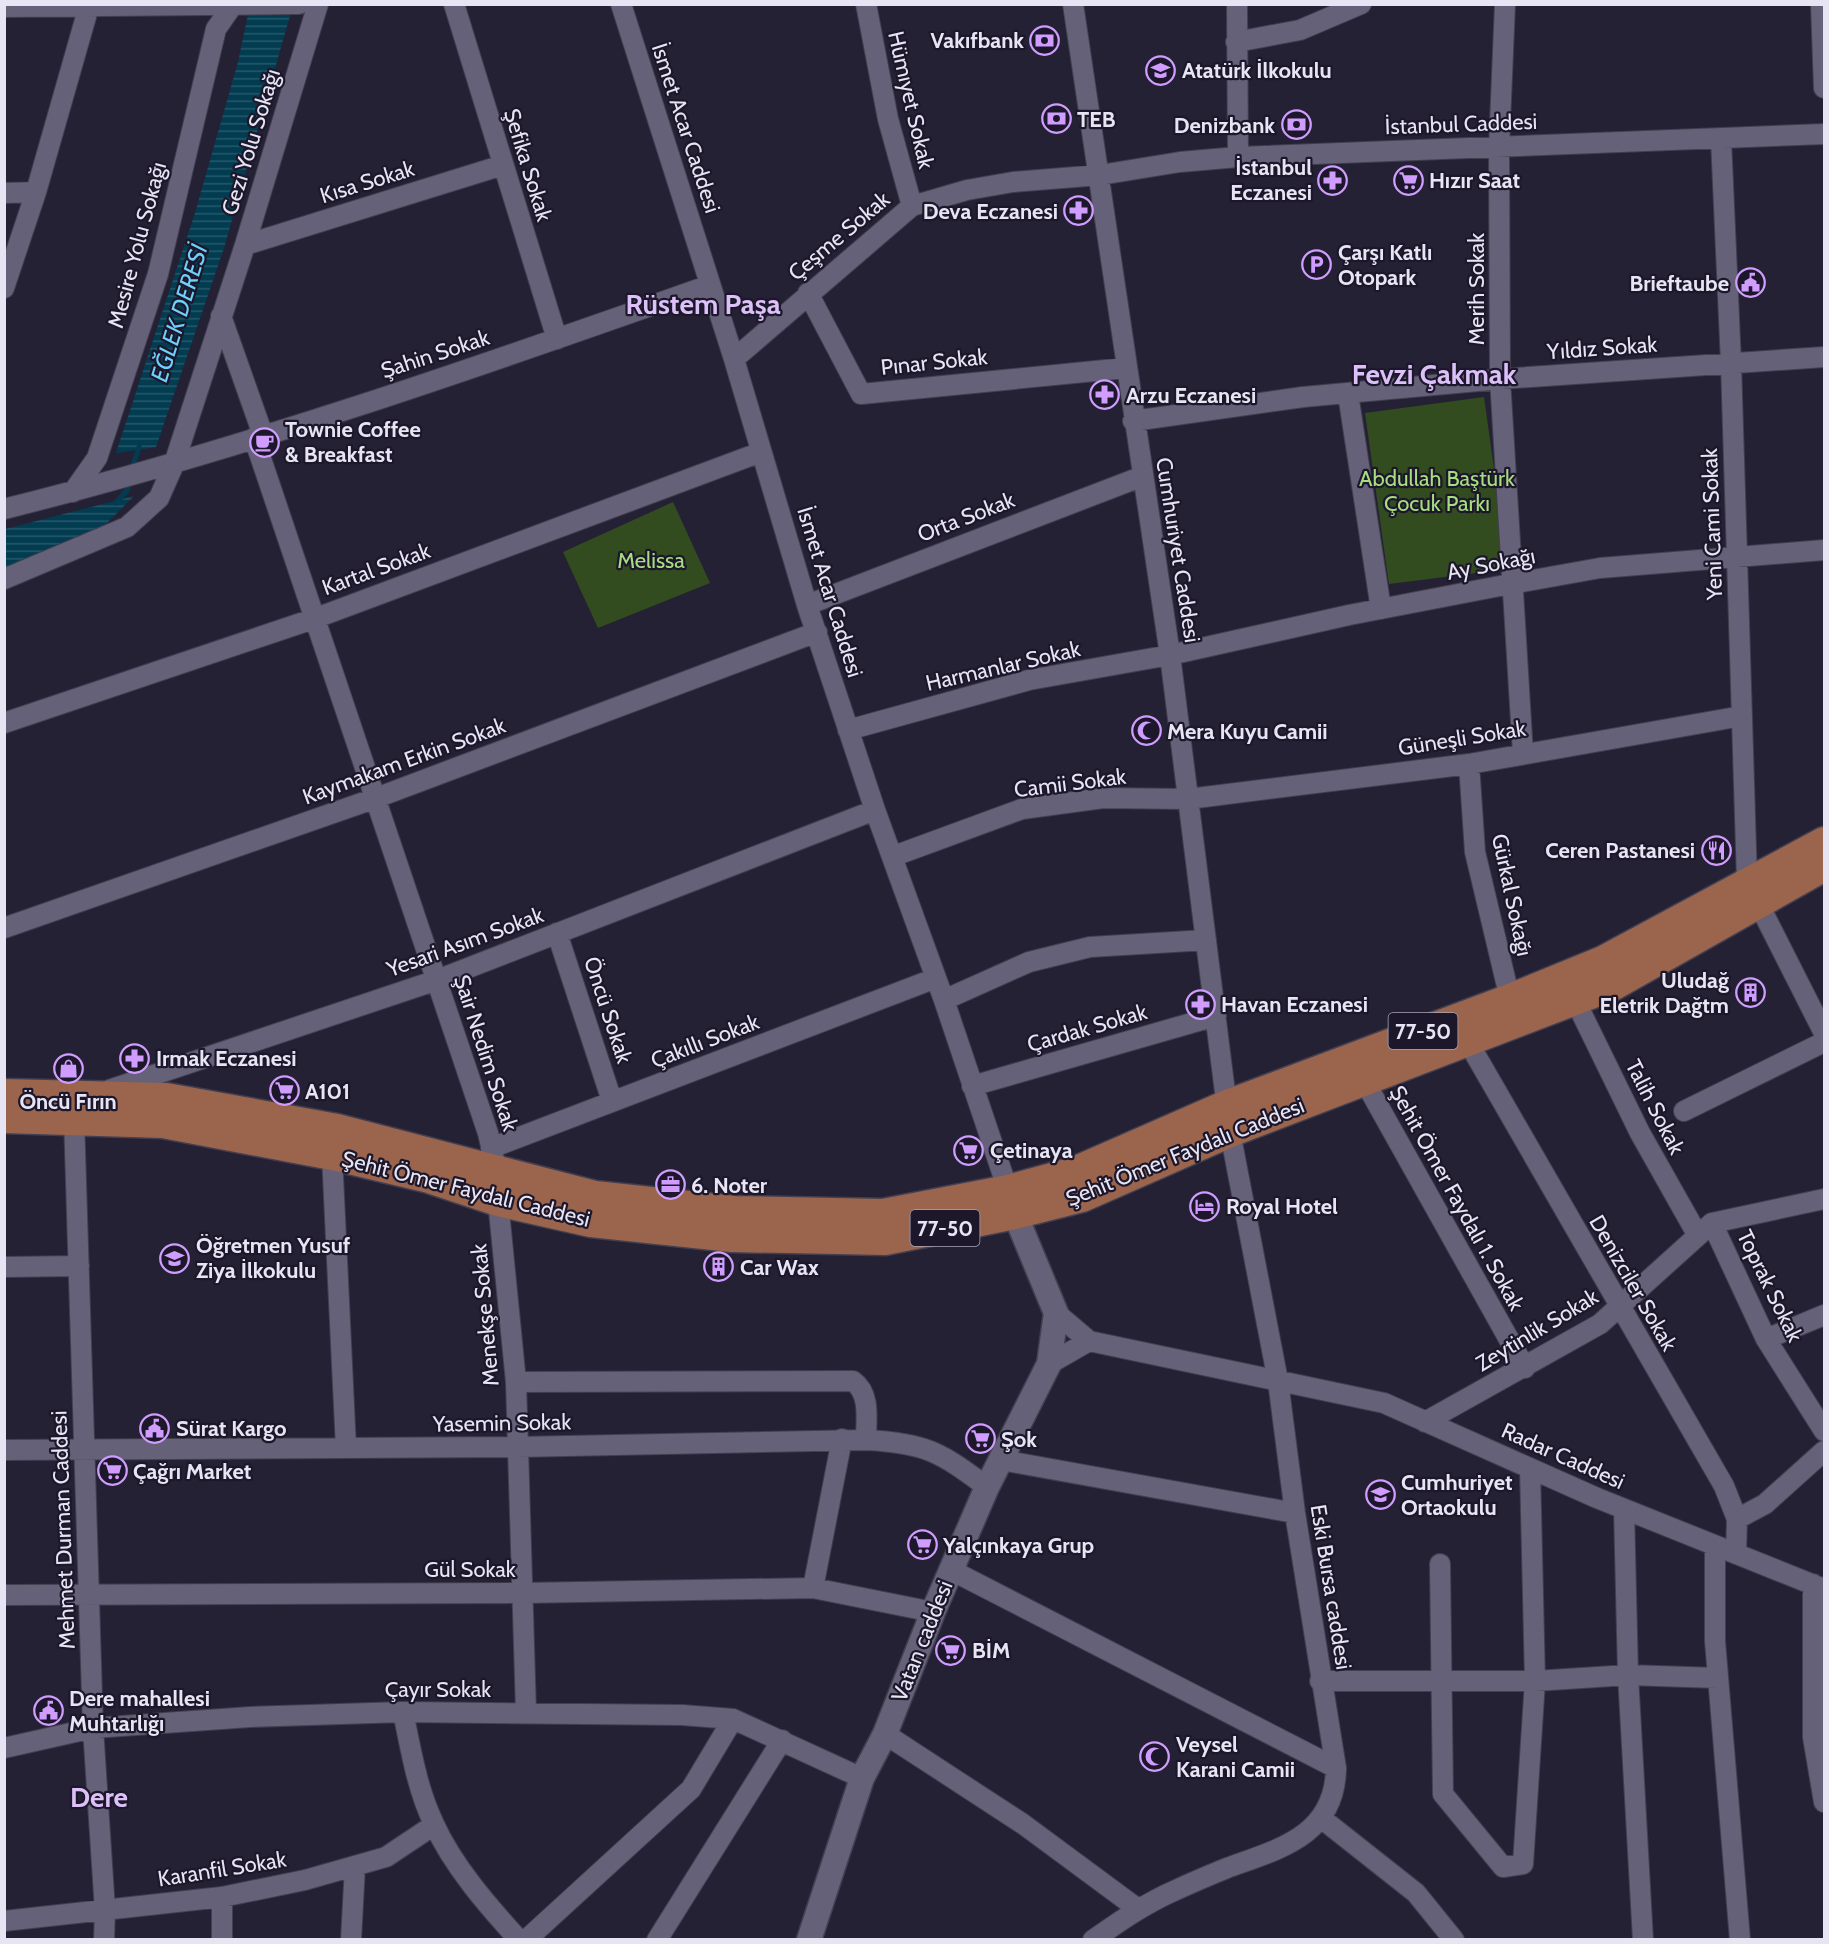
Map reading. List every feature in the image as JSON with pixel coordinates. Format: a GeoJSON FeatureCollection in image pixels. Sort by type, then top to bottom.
{"type":"FeatureCollection","features":[{"type":"Feature","properties":{"kind":"main road","name":"Şehit Ömer Faydalı Caddesi"},"geometry":{"type":"LineString","coordinates":[[1228,1118],[1365,1082],[1614,985],[1753,893],[1824,842]]}},
{"type":"Feature","properties":{"kind":"main road","name":"Şehit Ömer Faydalı Caddesi"},"geometry":{"type":"LineString","coordinates":[[4,1094],[166,1098],[326,1127],[436,1154],[495,1174],[591,1222],[732,1237],[885,1240],[1012,1202],[1082,1197],[1228,1118],[1603,961],[1753,893],[1824,866]]}},
{"type":"Feature","properties":{"kind":"main road","name":"Şehit Ömer Faydalı Caddesi"},"geometry":{"type":"LineString","coordinates":[[4,1118],[74,1118],[163,1123],[332,1155],[429,1178],[495,1174]]}},
{"type":"Feature","properties":{"kind":"street"},"geometry":{"type":"LineString","coordinates":[[4,7],[299,4]]}},
{"type":"Feature","properties":{"kind":"street","name":"Gezi Yolu Sokağı"},"geometry":{"type":"LineString","coordinates":[[4,579],[127,527],[159,498],[174,464],[245,245],[318,4]]}},
{"type":"Feature","properties":{"kind":"street","name":"Şefika Sokak"},"geometry":{"type":"LineString","coordinates":[[453,4],[557,339]]}},
{"type":"Feature","properties":{"kind":"street","name":"İsmet Acar Caddesi"},"geometry":{"type":"LineString","coordinates":[[621,4],[734,359],[807,605],[875,810],[894,856],[1012,1202]]}},
{"type":"Feature","properties":{"kind":"street","name":"Hümıyet Sokak"},"geometry":{"type":"LineString","coordinates":[[866,4],[888,119],[912,206]]}},
{"type":"Feature","properties":{"kind":"street","name":"Cumhuriyet Caddesi"},"geometry":{"type":"LineString","coordinates":[[1073,4],[1100,175],[1133,421],[1170,655],[1228,1118]]}},
{"type":"Feature","properties":{"kind":"street"},"geometry":{"type":"LineString","coordinates":[[1237,4],[1238,157]]}},
{"type":"Feature","properties":{"kind":"street"},"geometry":{"type":"LineString","coordinates":[[1236,42],[1300,30],[1361,4]]}},
{"type":"Feature","properties":{"kind":"street","name":"Merih Sokak"},"geometry":{"type":"LineString","coordinates":[[1505,4],[1498,147],[1500,379],[1523,754]]}},
{"type":"Feature","properties":{"kind":"street"},"geometry":{"type":"LineString","coordinates":[[1821,4],[1824,88]]}},
{"type":"Feature","properties":{"kind":"street","name":"Mesire Yolu Sokağı"},"geometry":{"type":"LineString","coordinates":[[73,492],[97,458],[158,274],[216,29],[232,5]]}},
{"type":"Feature","properties":{"kind":"street"},"geometry":{"type":"LineString","coordinates":[[4,288],[36,192],[89,6]]}},
{"type":"Feature","properties":{"kind":"street","name":"İstanbul Caddesi"},"geometry":{"type":"LineString","coordinates":[[1100,175],[1180,162],[1238,157],[1824,134]]}},
{"type":"Feature","properties":{"kind":"street","name":"Yeni Cami Sokak"},"geometry":{"type":"LineString","coordinates":[[1721,139],[1731,363],[1742,716],[1753,893]]}},
{"type":"Feature","properties":{"kind":"street","name":"Kısa Sokak"},"geometry":{"type":"LineString","coordinates":[[245,245],[503,165]]}},
{"type":"Feature","properties":{"kind":"street","name":"Çeşme Sokak"},"geometry":{"type":"LineString","coordinates":[[734,359],[808,293],[912,206],[968,190],[1013,182],[1100,175]]}},
{"type":"Feature","properties":{"kind":"street"},"geometry":{"type":"LineString","coordinates":[[4,193],[36,192]]}},
{"type":"Feature","properties":{"kind":"street","name":"Şahin Sokak"},"geometry":{"type":"LineString","coordinates":[[4,509],[174,464],[557,339],[710,285]]}},
{"type":"Feature","properties":{"kind":"street","name":"Pınar Sokak"},"geometry":{"type":"LineString","coordinates":[[808,293],[861,393],[1126,368]]}},
{"type":"Feature","properties":{"kind":"street","name":"Şair Nedim Sokak"},"geometry":{"type":"LineString","coordinates":[[221,316],[315,618],[437,980],[495,1174]]}},
{"type":"Feature","properties":{"kind":"street","name":"Yıldız Sokak"},"geometry":{"type":"LineString","coordinates":[[1133,421],[1348,394],[1500,379],[1824,357]]}},
{"type":"Feature","properties":{"kind":"street"},"geometry":{"type":"LineString","coordinates":[[1348,394],[1381,609]]}},
{"type":"Feature","properties":{"kind":"street","name":"Kartal Sokak"},"geometry":{"type":"LineString","coordinates":[[4,723],[315,618],[761,452]]}},
{"type":"Feature","properties":{"kind":"street","name":"Orta Sokak"},"geometry":{"type":"LineString","coordinates":[[807,605],[1143,476]]}},
{"type":"Feature","properties":{"kind":"street","name":"Ay Sokağı"},"geometry":{"type":"LineString","coordinates":[[1170,655],[1381,609],[1600,568],[1824,550]]}},
{"type":"Feature","properties":{"kind":"street","name":"Kaymakam Erkin Sokak"},"geometry":{"type":"LineString","coordinates":[[4,928],[376,798],[817,632]]}},
{"type":"Feature","properties":{"kind":"street","name":"Harmanlar Sokak"},"geometry":{"type":"LineString","coordinates":[[848,730],[1029,680],[1170,655]]}},
{"type":"Feature","properties":{"kind":"street","name":"Güneşli Sokak"},"geometry":{"type":"LineString","coordinates":[[1188,799],[1469,764],[1742,716]]}},
{"type":"Feature","properties":{"kind":"street","name":"Gürkal Sokağı"},"geometry":{"type":"LineString","coordinates":[[1469,764],[1475,852],[1510,999]]}},
{"type":"Feature","properties":{"kind":"street","name":"Camii Sokak"},"geometry":{"type":"LineString","coordinates":[[894,856],[1022,809],[1103,798],[1188,799]]}},
{"type":"Feature","properties":{"kind":"street","name":"Yesari Asım Sokak"},"geometry":{"type":"LineString","coordinates":[[74,1118],[95,1095],[437,980],[875,810]]}},
{"type":"Feature","properties":{"kind":"street"},"geometry":{"type":"LineString","coordinates":[[1753,893],[1824,1033]]}},
{"type":"Feature","properties":{"kind":"street","name":"Öncü Sokak"},"geometry":{"type":"LineString","coordinates":[[557,933],[612,1101]]}},
{"type":"Feature","properties":{"kind":"street"},"geometry":{"type":"LineString","coordinates":[[944,1000],[1029,962],[1090,947],[1206,940]]}},
{"type":"Feature","properties":{"kind":"street","name":"Çakıllı Sokak"},"geometry":{"type":"LineString","coordinates":[[495,1174],[612,1101],[936,978]]}},
{"type":"Feature","properties":{"kind":"street","name":"Talih Sokak"},"geometry":{"type":"LineString","coordinates":[[1575,1000],[1640,1133],[1705,1228]]}},
{"type":"Feature","properties":{"kind":"street","name":"Çardak Sokak"},"geometry":{"type":"LineString","coordinates":[[972,1086],[1216,1016]]}},
{"type":"Feature","properties":{"kind":"street","name":"Denizciler Sokak"},"geometry":{"type":"LineString","coordinates":[[1467,1042],[1724,1486],[1737,1520],[1736,1554]]}},
{"type":"Feature","properties":{"kind":"street"},"geometry":{"type":"LineString","coordinates":[[1684,1111],[1824,1042]]}},
{"type":"Feature","properties":{"kind":"street","name":"Şehit Ömer Faydalı 1. Sokak"},"geometry":{"type":"LineString","coordinates":[[1365,1082],[1525,1368]]}},
{"type":"Feature","properties":{"kind":"street","name":"Mehmet Durman Caddesi"},"geometry":{"type":"LineString","coordinates":[[74,1118],[93,1728],[105,1910],[104,1940]]}},
{"type":"Feature","properties":{"kind":"street","name":"Eski Bursa caddesi"},"geometry":{"type":"LineString","coordinates":[[1093,1940],[1138,1909],[1225,1869],[1290,1846],[1322,1818],[1336,1780],[1336,1768],[1320,1681],[1295,1513],[1278,1381],[1228,1118]]}},
{"type":"Feature","properties":{"kind":"street"},"geometry":{"type":"LineString","coordinates":[[332,1155],[346,1448]]}},
{"type":"Feature","properties":{"kind":"street","name":"Menekşe Sokak"},"geometry":{"type":"LineString","coordinates":[[495,1174],[516,1382],[525,1712]]}},
{"type":"Feature","properties":{"kind":"street"},"geometry":{"type":"LineString","coordinates":[[1705,1228],[1824,1199]]}},
{"type":"Feature","properties":{"kind":"street"},"geometry":{"type":"LineString","coordinates":[[1012,1202],[1056,1313],[1089,1341],[1049,1364]]}},
{"type":"Feature","properties":{"kind":"street","name":"Zeytinlik Sokak"},"geometry":{"type":"LineString","coordinates":[[1425,1422],[1600,1324],[1705,1228]]}},
{"type":"Feature","properties":{"kind":"street","name":"Toprak Sokak"},"geometry":{"type":"LineString","coordinates":[[1705,1228],[1766,1339],[1824,1431]]}},
{"type":"Feature","properties":{"kind":"street"},"geometry":{"type":"LineString","coordinates":[[4,1267],[79,1266]]}},
{"type":"Feature","properties":{"kind":"street","name":"Vatan caddesi"},"geometry":{"type":"LineString","coordinates":[[809,1940],[862,1778],[885,1734],[933,1612],[987,1487],[1049,1364],[1056,1313]]}},
{"type":"Feature","properties":{"kind":"street"},"geometry":{"type":"LineString","coordinates":[[1766,1339],[1824,1315]]}},
{"type":"Feature","properties":{"kind":"street","name":"Radar Caddesi"},"geometry":{"type":"LineString","coordinates":[[1089,1341],[1384,1403],[1624,1509],[1819,1587]]}},
{"type":"Feature","properties":{"kind":"street"},"geometry":{"type":"LineString","coordinates":[[516,1382],[853,1381],[863,1388],[866,1401],[866,1440]]}},
{"type":"Feature","properties":{"kind":"street"},"geometry":{"type":"LineString","coordinates":[[813,1587],[842,1439]]}},
{"type":"Feature","properties":{"kind":"street","name":"Yasemin Sokak"},"geometry":{"type":"LineString","coordinates":[[4,1450],[517,1447],[842,1439],[917,1445],[943,1455],[987,1487]]}},
{"type":"Feature","properties":{"kind":"street"},"geometry":{"type":"LineString","coordinates":[[1737,1520],[1765,1504],[1824,1451]]}},
{"type":"Feature","properties":{"kind":"street"},"geometry":{"type":"LineString","coordinates":[[1001,1460],[1295,1513]]}},
{"type":"Feature","properties":{"kind":"street"},"geometry":{"type":"LineString","coordinates":[[1440,1564],[1443,1794],[1503,1867],[1523,1864],[1535,1681],[1530,1468]]}},
{"type":"Feature","properties":{"kind":"street"},"geometry":{"type":"LineString","coordinates":[[1624,1509],[1628,1675],[1643,1940]]}},
{"type":"Feature","properties":{"kind":"street"},"geometry":{"type":"LineString","coordinates":[[1715,1546],[1714,1641],[1740,1940]]}},
{"type":"Feature","properties":{"kind":"street"},"geometry":{"type":"LineString","coordinates":[[951,1570],[1336,1768]]}},
{"type":"Feature","properties":{"kind":"street","name":"Gül Sokak"},"geometry":{"type":"LineString","coordinates":[[4,1596],[523,1593],[813,1587],[933,1612]]}},
{"type":"Feature","properties":{"kind":"street"},"geometry":{"type":"LineString","coordinates":[[1819,1587],[1813,1737],[1824,1802]]}},
{"type":"Feature","properties":{"kind":"street"},"geometry":{"type":"LineString","coordinates":[[1320,1681],[1535,1681],[1628,1675],[1718,1678]]}},
{"type":"Feature","properties":{"kind":"street"},"geometry":{"type":"LineString","coordinates":[[403,1712],[415,1770],[434,1825],[481,1898],[519,1940]]}},
{"type":"Feature","properties":{"kind":"street","name":"Çayır Sokak"},"geometry":{"type":"LineString","coordinates":[[4,1748],[93,1728],[250,1717],[403,1712],[594,1712],[733,1719],[862,1778]]}},
{"type":"Feature","properties":{"kind":"street"},"geometry":{"type":"LineString","coordinates":[[526,1940],[691,1789],[733,1719]]}},
{"type":"Feature","properties":{"kind":"street"},"geometry":{"type":"LineString","coordinates":[[885,1734],[1023,1824],[1138,1909]]}},
{"type":"Feature","properties":{"kind":"street"},"geometry":{"type":"LineString","coordinates":[[657,1940],[782,1740]]}},
{"type":"Feature","properties":{"kind":"street"},"geometry":{"type":"LineString","coordinates":[[1322,1818],[1416,1893],[1454,1940]]}},
{"type":"Feature","properties":{"kind":"street","name":"Karanfil Sokak"},"geometry":{"type":"LineString","coordinates":[[4,1921],[222,1897],[305,1880],[386,1857],[434,1825]]}},
{"type":"Feature","properties":{"kind":"street"},"geometry":{"type":"LineString","coordinates":[[351,1940],[355,1866]]}},
{"type":"Feature","properties":{"kind":"street"},"geometry":{"type":"LineString","coordinates":[[222,1897],[222,1940]]}},
{"type":"Feature","properties":{"kind":"green space","name":"Abdullah Baştürk Çocuk Parkı"},"geometry":{"type":"Polygon","coordinates":[[[1484,397],[1508,569],[1389,584],[1365,413],[1484,397]]]}},
{"type":"Feature","properties":{"kind":"green space","name":"Melissa"},"geometry":{"type":"Polygon","coordinates":[[[673,502],[710,583],[598,628],[563,552],[673,502]]]}},
{"type":"Feature","properties":{"kind":"water"},"geometry":{"type":"Polygon","coordinates":[[[250,5],[293,5],[224,248],[156,447],[116,453],[195,213],[238,62],[250,5]]]}},
{"type":"Feature","properties":{"kind":"water"},"geometry":{"type":"Polygon","coordinates":[[[134,496],[106,524],[5,573],[5,529],[134,496]]]}},
{"type":"Feature","properties":{"kind":"waterway","name":"EĞLEK DERESİ"},"geometry":{"type":"LineString","coordinates":[[131,472],[139,447]]}},
{"type":"Feature","properties":{"kind":"waterway","name":"EĞLEK DERESİ"},"geometry":{"type":"LineString","coordinates":[[116,503],[128,489],[129,481]]}},
{"type":"Feature","properties":{"kind":"place","name":"Vakıfbank"},"geometry":{"type":"Point","coordinates":[1045,40]}},
{"type":"Feature","properties":{"kind":"place","name":"Atatürk İlkokulu"},"geometry":{"type":"Point","coordinates":[1161,70]}},
{"type":"Feature","properties":{"kind":"place","name":"TEB"},"geometry":{"type":"Point","coordinates":[1056,119]}},
{"type":"Feature","properties":{"kind":"place","name":"Denizbank"},"geometry":{"type":"Point","coordinates":[1296,125]}},
{"type":"Feature","properties":{"kind":"place","name":"İstanbul Eczanesi"},"geometry":{"type":"Point","coordinates":[1333,180]}},
{"type":"Feature","properties":{"kind":"place","name":"Hızır Saat"},"geometry":{"type":"Point","coordinates":[1408,180]}},
{"type":"Feature","properties":{"kind":"place","name":"Deva Eczanesi"},"geometry":{"type":"Point","coordinates":[1079,211]}},
{"type":"Feature","properties":{"kind":"place","name":"Çarşı Katlı Otopark"},"geometry":{"type":"Point","coordinates":[1317,265]}},
{"type":"Feature","properties":{"kind":"place","name":"Brieftaube"},"geometry":{"type":"Point","coordinates":[1750,283]}},
{"type":"Feature","properties":{"kind":"place","name":"Arzu Eczanesi"},"geometry":{"type":"Point","coordinates":[1105,395]}},
{"type":"Feature","properties":{"kind":"place","name":"Townie Coffee & Breakfast"},"geometry":{"type":"Point","coordinates":[264,442]}},
{"type":"Feature","properties":{"kind":"place","name":"Mera Kuyu Camii"},"geometry":{"type":"Point","coordinates":[1146,731]}},
{"type":"Feature","properties":{"kind":"place","name":"Ceren Pastanesi"},"geometry":{"type":"Point","coordinates":[1716,850]}},
{"type":"Feature","properties":{"kind":"place","name":"Uludağ Eletrik Dağtm"},"geometry":{"type":"Point","coordinates":[1750,993]}},
{"type":"Feature","properties":{"kind":"place","name":"Havan Eczanesi"},"geometry":{"type":"Point","coordinates":[1200,1004]}},
{"type":"Feature","properties":{"kind":"place","name":"Irmak Eczanesi"},"geometry":{"type":"Point","coordinates":[135,1058]}},
{"type":"Feature","properties":{"kind":"place","name":"Öncü Fırın"},"geometry":{"type":"Point","coordinates":[68,1069]}},
{"type":"Feature","properties":{"kind":"place","name":"A101"},"geometry":{"type":"Point","coordinates":[284,1091]}},
{"type":"Feature","properties":{"kind":"place","name":"Çetinaya"},"geometry":{"type":"Point","coordinates":[969,1150]}},
{"type":"Feature","properties":{"kind":"place","name":"6. Noter"},"geometry":{"type":"Point","coordinates":[670,1185]}},
{"type":"Feature","properties":{"kind":"place","name":"Royal Hotel"},"geometry":{"type":"Point","coordinates":[1205,1206]}},
{"type":"Feature","properties":{"kind":"place","name":"Öğretmen Yusuf Ziya İlkokulu"},"geometry":{"type":"Point","coordinates":[175,1258]}},
{"type":"Feature","properties":{"kind":"place","name":"Car Wax"},"geometry":{"type":"Point","coordinates":[719,1267]}},
{"type":"Feature","properties":{"kind":"place","name":"Sürat Kargo"},"geometry":{"type":"Point","coordinates":[155,1428]}},
{"type":"Feature","properties":{"kind":"place","name":"Şok"},"geometry":{"type":"Point","coordinates":[980,1439]}},
{"type":"Feature","properties":{"kind":"place","name":"Çağrı Market"},"geometry":{"type":"Point","coordinates":[112,1471]}},
{"type":"Feature","properties":{"kind":"place","name":"Cumhuriyet Ortaokulu"},"geometry":{"type":"Point","coordinates":[1380,1495]}},
{"type":"Feature","properties":{"kind":"place","name":"Yalçınkaya Grup"},"geometry":{"type":"Point","coordinates":[922,1545]}},
{"type":"Feature","properties":{"kind":"place","name":"BİM"},"geometry":{"type":"Point","coordinates":[951,1650]}},
{"type":"Feature","properties":{"kind":"place","name":"Dere mahallesi Muhtarlığı"},"geometry":{"type":"Point","coordinates":[48,1711]}},
{"type":"Feature","properties":{"kind":"place","name":"Veysel Karani Camii"},"geometry":{"type":"Point","coordinates":[1155,1757]}},
{"type":"Feature","properties":{"kind":"district","name":"Rüstem Paşa"},"geometry":{"type":"Point","coordinates":[703,304]}},
{"type":"Feature","properties":{"kind":"district","name":"Fevzi Çakmak"},"geometry":{"type":"Point","coordinates":[1434,374]}},
{"type":"Feature","properties":{"kind":"district","name":"Dere"},"geometry":{"type":"Point","coordinates":[99,1797]}}]}
